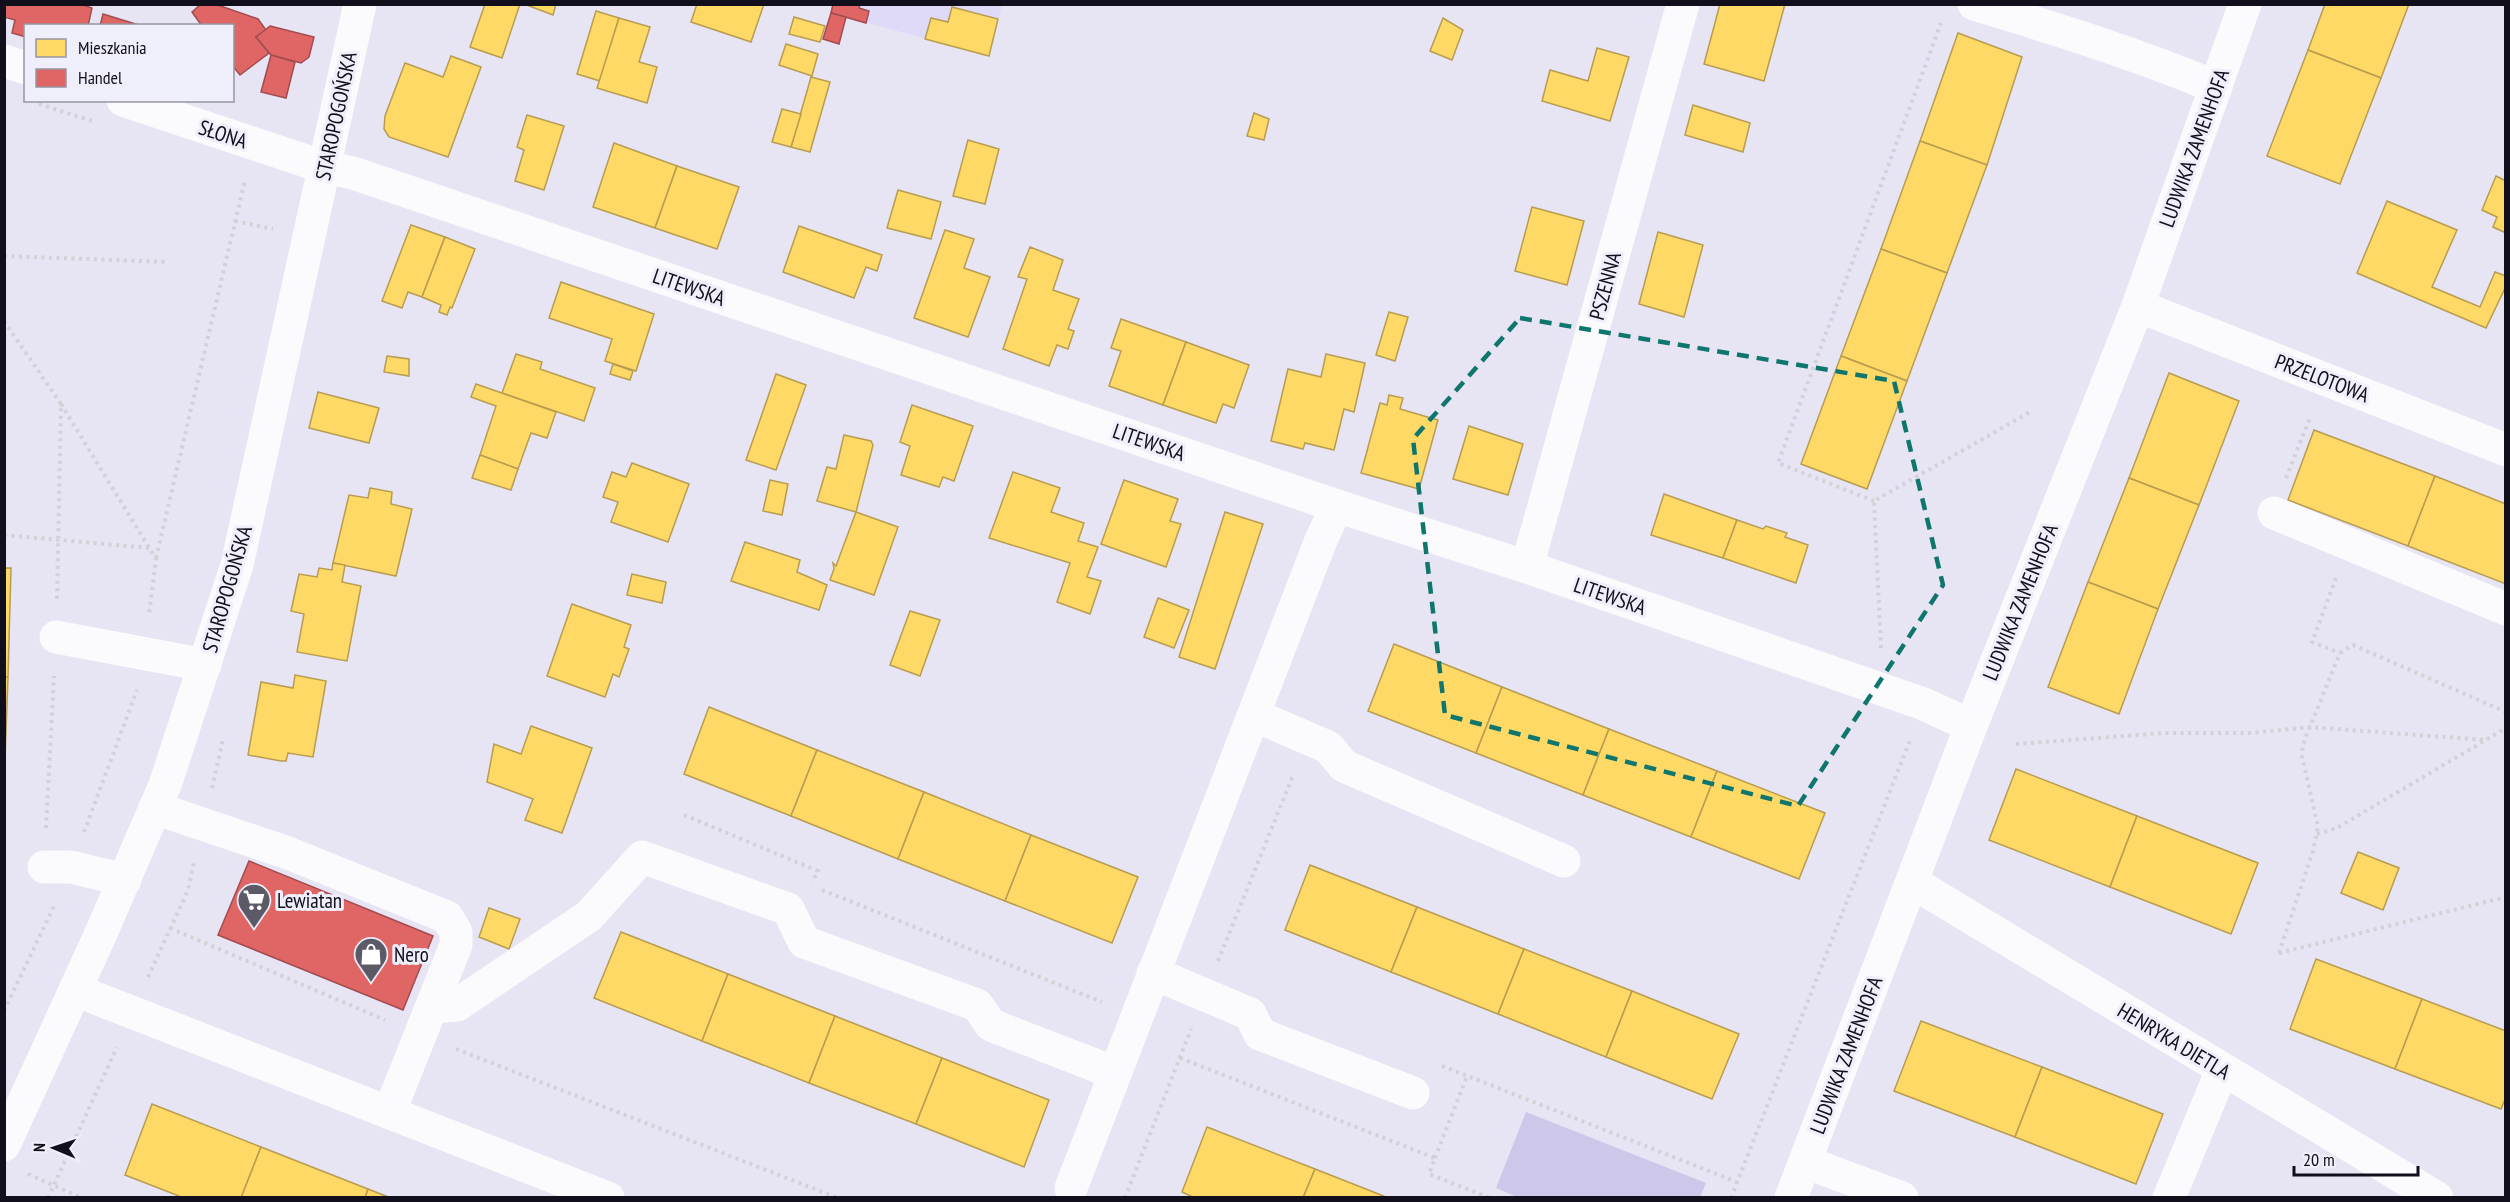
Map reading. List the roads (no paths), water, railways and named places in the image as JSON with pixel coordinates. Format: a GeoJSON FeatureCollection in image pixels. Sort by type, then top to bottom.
{"type":"FeatureCollection","features":[{"type":"Feature","properties":{"kind":"street","name":"STAROPOGOŃSKA"},"geometry":{"type":"LineString","coordinates":[[4,1145],[155,808],[237,565],[360,4]]}},
{"type":"Feature","properties":{"kind":"street","name":"PSZENNA"},"geometry":{"type":"LineString","coordinates":[[1527,567],[1683,4]]}},
{"type":"Feature","properties":{"kind":"street","name":"LUDWIKA ZAMENHOFA"},"geometry":{"type":"LineString","coordinates":[[1791,1197],[1971,726],[2138,306],[2245,4]]}},
{"type":"Feature","properties":{"kind":"street"},"geometry":{"type":"LineString","coordinates":[[1963,15],[2084,38],[2216,87]]}},
{"type":"Feature","properties":{"kind":"street"},"geometry":{"type":"LineString","coordinates":[[4,61],[24,67]]}},
{"type":"Feature","properties":{"kind":"street","name":"SŁONA"},"geometry":{"type":"LineString","coordinates":[[129,102],[324,167]]}},
{"type":"Feature","properties":{"kind":"street","name":"LITEWSKA"},"geometry":{"type":"LineString","coordinates":[[324,167],[364,177],[1336,506],[1527,567],[1924,704],[1971,726]]}},
{"type":"Feature","properties":{"kind":"street","name":"PRZELOTOWA"},"geometry":{"type":"LineString","coordinates":[[2138,306],[2505,450]]}},
{"type":"Feature","properties":{"kind":"street"},"geometry":{"type":"LineString","coordinates":[[1071,1188],[1336,506]]}},
{"type":"Feature","properties":{"kind":"street"},"geometry":{"type":"LineString","coordinates":[[2274,513],[2505,609]]}},
{"type":"Feature","properties":{"kind":"street"},"geometry":{"type":"LineString","coordinates":[[56,637],[204,665]]}},
{"type":"Feature","properties":{"kind":"street"},"geometry":{"type":"LineString","coordinates":[[1254,715],[1328,747],[1344,766],[1564,861]]}},
{"type":"Feature","properties":{"kind":"street"},"geometry":{"type":"LineString","coordinates":[[155,808],[288,854],[447,917],[456,932],[456,945],[390,1111]]}},
{"type":"Feature","properties":{"kind":"street"},"geometry":{"type":"LineString","coordinates":[[426,1021],[457,1005],[589,916],[642,857],[788,909],[804,942],[977,1005],[991,1025],[1115,1073]]}},
{"type":"Feature","properties":{"kind":"street"},"geometry":{"type":"LineString","coordinates":[[57,867],[124,880]]}},
{"type":"Feature","properties":{"kind":"street","name":"HENRYKA DIETLA"},"geometry":{"type":"LineString","coordinates":[[1912,882],[2437,1197]]}},
{"type":"Feature","properties":{"kind":"street"},"geometry":{"type":"LineString","coordinates":[[1153,973],[1251,1014],[1260,1034],[1413,1093]]}},
{"type":"Feature","properties":{"kind":"street"},"geometry":{"type":"LineString","coordinates":[[75,990],[608,1197]]}},
{"type":"Feature","properties":{"kind":"street"},"geometry":{"type":"LineString","coordinates":[[2169,1197],[2222,1070]]}},
{"type":"Feature","properties":{"kind":"street"},"geometry":{"type":"LineString","coordinates":[[1805,1162],[1902,1197]]}},
{"type":"Feature","properties":{"kind":"place","name":"Lewiatan"},"geometry":{"type":"Point","coordinates":[254,929]}},
{"type":"Feature","properties":{"kind":"place","name":"Nero"},"geometry":{"type":"Point","coordinates":[371,983]}}]}
